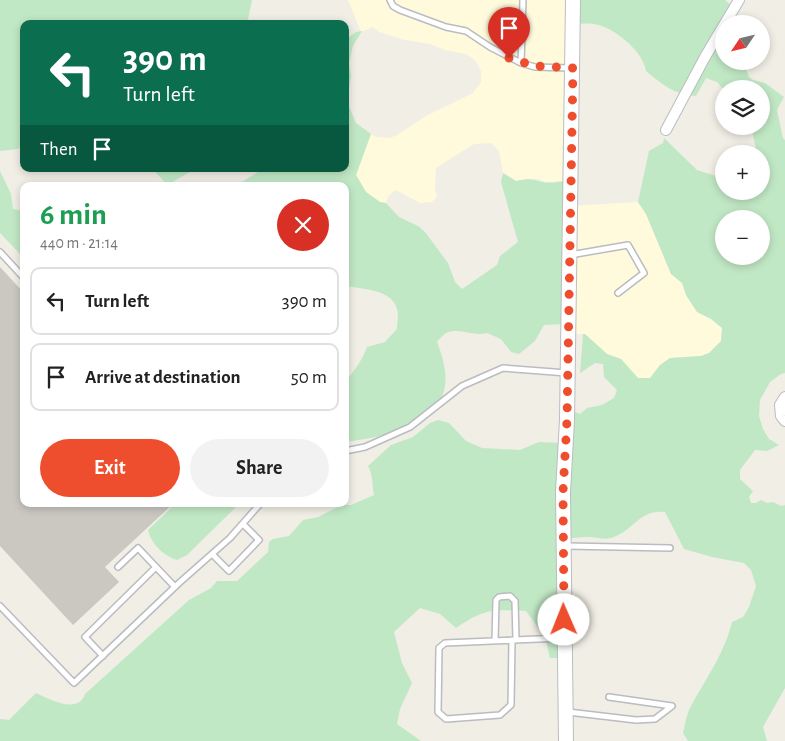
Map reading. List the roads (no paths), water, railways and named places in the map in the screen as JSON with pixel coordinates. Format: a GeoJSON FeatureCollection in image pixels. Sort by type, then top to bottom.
{"type":"FeatureCollection","features":[{"type":"Feature","properties":{"kind":"street"},"geometry":{"type":"LineString","coordinates":[[566,741],[563,546],[574,0]]}},
{"type":"Feature","properties":{"kind":"street"},"geometry":{"type":"LineString","coordinates":[[666,130],[713,42],[739,0]]}},
{"type":"Feature","properties":{"kind":"street"},"geometry":{"type":"LineString","coordinates":[[785,397],[780,405],[781,416],[785,421]]}},
{"type":"Feature","properties":{"kind":"lane"},"geometry":{"type":"LineString","coordinates":[[390,0],[393,6],[400,10],[446,27],[466,31],[490,48],[521,63],[535,66],[573,68]]}},
{"type":"Feature","properties":{"kind":"lane"},"geometry":{"type":"LineString","coordinates":[[521,63],[523,0]]}},
{"type":"Feature","properties":{"kind":"lane"},"geometry":{"type":"LineString","coordinates":[[569,255],[628,245],[644,274],[618,294]]}},
{"type":"Feature","properties":{"kind":"lane"},"geometry":{"type":"LineString","coordinates":[[0,252],[20,274]]}},
{"type":"Feature","properties":{"kind":"lane"},"geometry":{"type":"LineString","coordinates":[[349,450],[365,447],[410,427],[462,386],[503,368],[567,373]]}},
{"type":"Feature","properties":{"kind":"lane"},"geometry":{"type":"LineString","coordinates":[[0,606],[74,683],[212,554],[257,507]]}},
{"type":"Feature","properties":{"kind":"lane"},"geometry":{"type":"LineString","coordinates":[[212,554],[228,571],[259,540],[243,524]]}},
{"type":"Feature","properties":{"kind":"lane"},"geometry":{"type":"LineString","coordinates":[[563,546],[670,548]]}},
{"type":"Feature","properties":{"kind":"lane"},"geometry":{"type":"LineString","coordinates":[[118,567],[138,548],[175,587]]}},
{"type":"Feature","properties":{"kind":"lane"},"geometry":{"type":"LineString","coordinates":[[103,656],[85,637],[156,567]]}},
{"type":"Feature","properties":{"kind":"lane"},"geometry":{"type":"LineString","coordinates":[[495,641],[496,600],[499,597],[510,596],[515,601],[514,640],[511,705],[500,714],[446,719],[438,712],[439,648],[445,643],[495,641],[514,640],[564,638]]}},
{"type":"Feature","properties":{"kind":"lane"},"geometry":{"type":"LineString","coordinates":[[565,712],[636,720],[655,718],[672,706],[610,697]]}}]}
